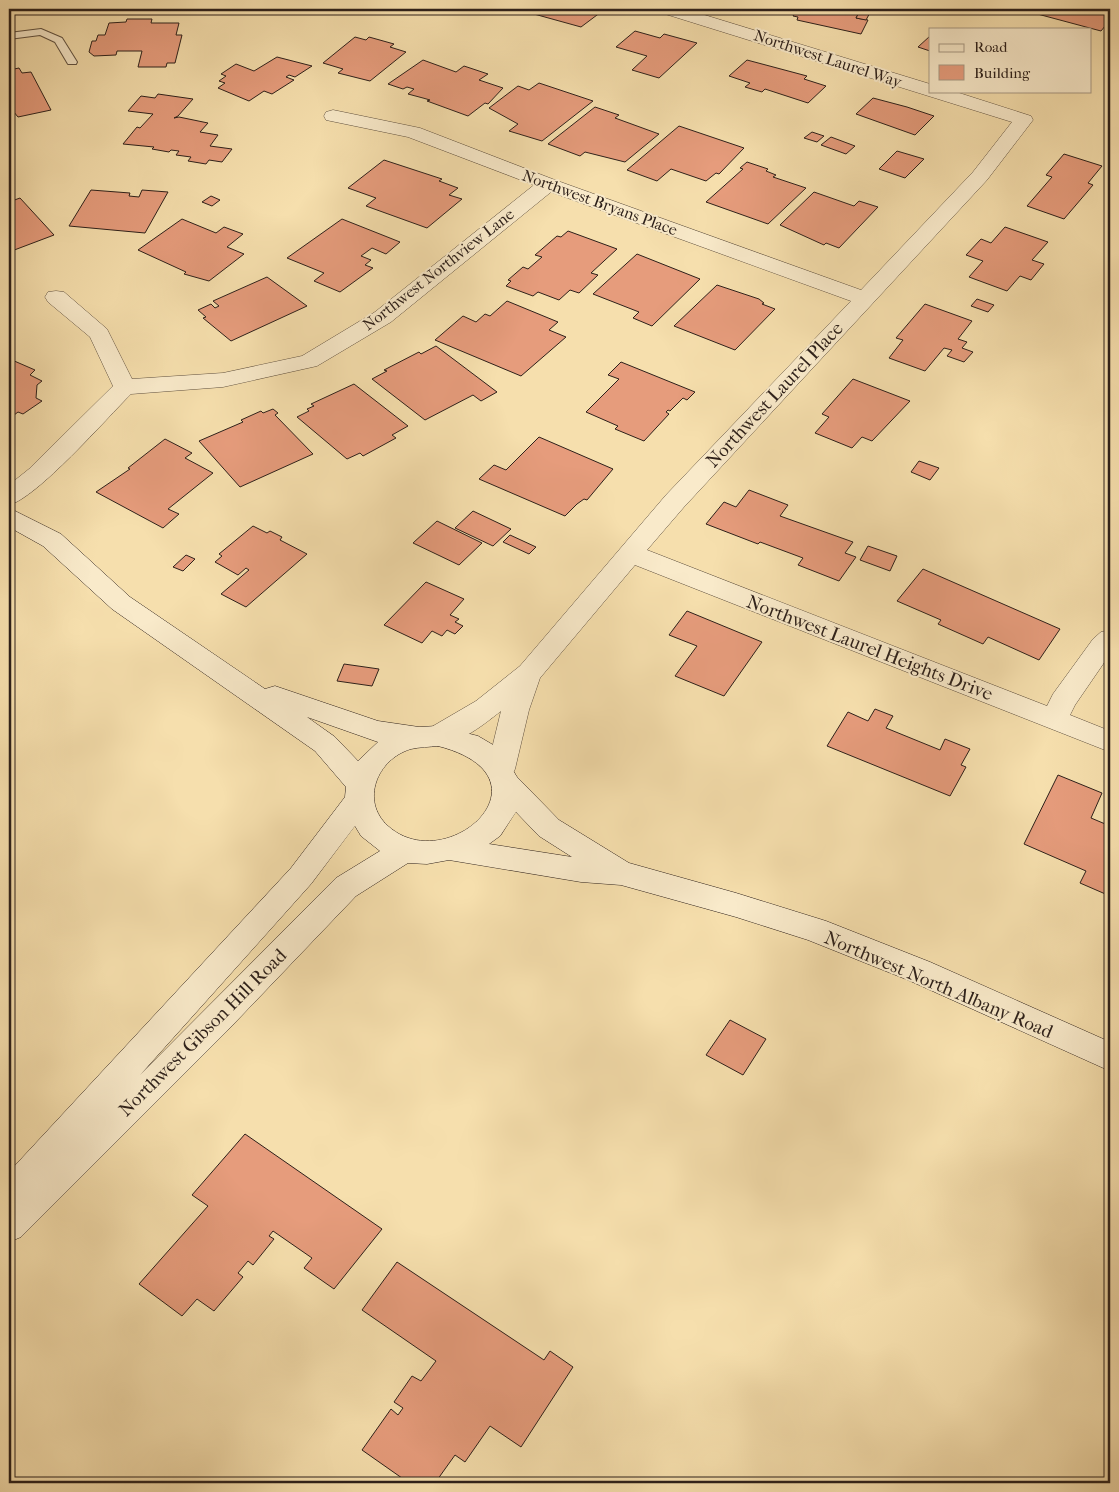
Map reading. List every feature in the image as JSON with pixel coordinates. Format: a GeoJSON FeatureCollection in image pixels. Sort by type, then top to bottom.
{"type":"FeatureCollection","features":[{"type":"Feature","properties":{"kind":"street","name":"Northwest Laurel Way"},"geometry":{"type":"LineString","coordinates":[[668,9],[929,90]]}},
{"type":"Feature","properties":{"kind":"street","name":"Northwest Laurel Way"},"geometry":{"type":"LineString","coordinates":[[935,92],[1024,120]]}},
{"type":"Feature","properties":{"kind":"street","name":"Northwest Bryans Place"},"geometry":{"type":"LineString","coordinates":[[333,116],[413,132],[548,184],[864,298]]}},
{"type":"Feature","properties":{"kind":"street","name":"Northwest Laurel Place"},"geometry":{"type":"LineString","coordinates":[[428,737],[460,726],[505,694],[529,673],[629,554],[864,298],[980,176],[1024,120]]}},
{"type":"Feature","properties":{"kind":"street","name":"Northwest Northview Lane"},"geometry":{"type":"LineString","coordinates":[[125,387],[224,380],[309,361],[383,316],[548,184]]}},
{"type":"Feature","properties":{"kind":"street"},"geometry":{"type":"LineString","coordinates":[[9,497],[37,475],[125,387],[99,334],[56,297]]}},
{"type":"Feature","properties":{"kind":"street"},"geometry":{"type":"LineString","coordinates":[[9,516],[52,540],[121,603],[241,684],[325,744],[343,762],[358,793],[366,823],[382,838],[405,850],[430,853],[452,849],[484,834],[499,816],[507,797],[504,776],[490,755],[476,745],[458,738],[428,737],[377,731],[241,684]]}},
{"type":"Feature","properties":{"kind":"street","name":"Northwest Laurel Heights Drive"},"geometry":{"type":"LineString","coordinates":[[629,554],[1110,742]]}},
{"type":"Feature","properties":{"kind":"street"},"geometry":{"type":"LineString","coordinates":[[1055,719],[1063,701],[1102,646],[1110,639]]}},
{"type":"Feature","properties":{"kind":"street","name":"Northwest Laurel Place"},"geometry":{"type":"LineString","coordinates":[[504,776],[514,710],[529,673]]}},
{"type":"Feature","properties":{"kind":"street"},"geometry":{"type":"LineString","coordinates":[[358,793],[371,764],[387,750],[400,742],[428,737]]}},
{"type":"Feature","properties":{"kind":"street","name":"Northwest North Albany Road"},"geometry":{"type":"LineString","coordinates":[[504,776],[549,828],[621,873]]}},
{"type":"Feature","properties":{"kind":"street","name":"Northwest Gibson Hill Road"},"geometry":{"type":"LineString","coordinates":[[9,1196],[301,876],[358,793]]}},
{"type":"Feature","properties":{"kind":"street","name":"Northwest North Albany Road"},"geometry":{"type":"LineString","coordinates":[[452,849],[581,870],[621,873],[736,905],[815,930],[919,971],[1110,1057]]}},
{"type":"Feature","properties":{"kind":"street","name":"Northwest Gibson Hill Road"},"geometry":{"type":"LineString","coordinates":[[9,1226],[216,1021],[346,887],[405,850]]}},
{"type":"Feature","properties":{"kind":"lane"},"geometry":{"type":"LineString","coordinates":[[9,36],[41,32],[59,40],[72,62]]}},
{"type":"Feature","properties":{"kind":"building"},"geometry":{"type":"Polygon","coordinates":[[[528,9],[590,9],[601,12],[581,27],[534,14],[536,12],[528,9]]]}},
{"type":"Feature","properties":{"kind":"building"},"geometry":{"type":"Polygon","coordinates":[[[797,9],[861,9],[856,18],[868,20],[861,34],[797,20],[798,17],[793,16],[797,9]]]}},
{"type":"Feature","properties":{"kind":"building"},"geometry":{"type":"Polygon","coordinates":[[[861,9],[872,9],[866,20],[856,18],[861,9]]]}},
{"type":"Feature","properties":{"kind":"building"},"geometry":{"type":"Polygon","coordinates":[[[1029,9],[1083,9],[1110,16],[1110,20],[1101,31],[1030,12],[1032,10],[1029,9]]]}},
{"type":"Feature","properties":{"kind":"building"},"geometry":{"type":"Polygon","coordinates":[[[127,19],[152,19],[151,23],[179,23],[176,35],[182,35],[175,63],[167,63],[166,67],[138,67],[142,51],[117,51],[116,55],[94,56],[89,52],[92,41],[96,41],[98,35],[105,35],[109,23],[126,22],[127,19]]]}},
{"type":"Feature","properties":{"kind":"building"},"geometry":{"type":"Polygon","coordinates":[[[635,31],[660,38],[664,34],[697,43],[659,78],[632,70],[647,56],[616,47],[635,31]]]}},
{"type":"Feature","properties":{"kind":"building"},"geometry":{"type":"Polygon","coordinates":[[[355,37],[366,40],[369,37],[394,44],[390,47],[406,52],[370,81],[338,73],[343,69],[323,63],[355,37]]]}},
{"type":"Feature","properties":{"kind":"building"},"geometry":{"type":"Polygon","coordinates":[[[929,37],[929,51],[918,47],[929,37]]]}},
{"type":"Feature","properties":{"kind":"building"},"geometry":{"type":"Polygon","coordinates":[[[277,57],[312,66],[295,77],[289,75],[286,77],[294,80],[272,94],[264,91],[249,101],[218,88],[225,83],[219,81],[226,76],[221,74],[236,64],[254,71],[277,57]]]}},
{"type":"Feature","properties":{"kind":"building"},"geometry":{"type":"Polygon","coordinates":[[[423,60],[456,72],[464,66],[488,74],[479,80],[503,88],[488,104],[485,103],[468,116],[427,101],[430,100],[408,94],[414,89],[407,87],[403,89],[388,84],[423,60]]]}},
{"type":"Feature","properties":{"kind":"building"},"geometry":{"type":"Polygon","coordinates":[[[747,60],[807,76],[804,79],[826,86],[808,103],[765,89],[762,92],[745,87],[750,83],[729,76],[747,60]]]}},
{"type":"Feature","properties":{"kind":"building"},"geometry":{"type":"Polygon","coordinates":[[[19,68],[22,73],[31,72],[51,110],[18,117],[13,111],[9,101],[9,70],[19,68]]]}},
{"type":"Feature","properties":{"kind":"building"},"geometry":{"type":"Polygon","coordinates":[[[539,83],[593,101],[542,141],[509,131],[518,124],[489,108],[518,86],[529,90],[539,83]]]}},
{"type":"Feature","properties":{"kind":"building"},"geometry":{"type":"Polygon","coordinates":[[[158,94],[193,99],[174,118],[179,117],[208,123],[200,132],[218,135],[210,146],[232,149],[222,162],[209,160],[206,164],[188,161],[191,157],[176,155],[179,151],[171,150],[169,152],[152,149],[154,147],[123,144],[137,127],[140,128],[153,114],[128,111],[141,96],[155,98],[158,94]]]}},
{"type":"Feature","properties":{"kind":"building"},"geometry":{"type":"Polygon","coordinates":[[[873,98],[934,116],[915,135],[856,114],[873,98]]]}},
{"type":"Feature","properties":{"kind":"building"},"geometry":{"type":"Polygon","coordinates":[[[595,107],[619,115],[615,118],[659,134],[625,162],[585,152],[580,156],[548,144],[595,107]]]}},
{"type":"Feature","properties":{"kind":"building"},"geometry":{"type":"Polygon","coordinates":[[[679,126],[744,148],[719,174],[716,173],[706,181],[671,169],[657,181],[627,170],[679,126]]]}},
{"type":"Feature","properties":{"kind":"building"},"geometry":{"type":"Polygon","coordinates":[[[812,132],[824,136],[817,142],[804,138],[812,132]]]}},
{"type":"Feature","properties":{"kind":"building"},"geometry":{"type":"Polygon","coordinates":[[[831,137],[855,146],[846,154],[821,145],[831,137]]]}},
{"type":"Feature","properties":{"kind":"building"},"geometry":{"type":"Polygon","coordinates":[[[897,151],[924,159],[905,178],[879,169],[897,151]]]}},
{"type":"Feature","properties":{"kind":"building"},"geometry":{"type":"Polygon","coordinates":[[[1064,154],[1102,166],[1088,183],[1093,185],[1064,219],[1027,206],[1052,177],[1046,175],[1064,154]]]}},
{"type":"Feature","properties":{"kind":"building"},"geometry":{"type":"Polygon","coordinates":[[[384,160],[442,179],[439,181],[458,188],[449,195],[462,199],[427,228],[366,206],[376,198],[348,188],[384,160]]]}},
{"type":"Feature","properties":{"kind":"building"},"geometry":{"type":"Polygon","coordinates":[[[747,162],[768,169],[766,171],[776,175],[773,177],[806,188],[768,224],[706,202],[743,169],[740,168],[747,162]]]}},
{"type":"Feature","properties":{"kind":"building"},"geometry":{"type":"Polygon","coordinates":[[[91,190],[130,193],[129,196],[139,197],[142,190],[168,192],[145,233],[69,226],[91,190]]]}},
{"type":"Feature","properties":{"kind":"building"},"geometry":{"type":"Polygon","coordinates":[[[814,192],[854,206],[859,201],[878,207],[839,248],[826,243],[824,245],[780,225],[814,192]]]}},
{"type":"Feature","properties":{"kind":"building"},"geometry":{"type":"Polygon","coordinates":[[[211,196],[220,200],[212,206],[202,202],[211,196]]]}},
{"type":"Feature","properties":{"kind":"building"},"geometry":{"type":"Polygon","coordinates":[[[20,198],[54,235],[9,252],[9,202],[20,198]]]}},
{"type":"Feature","properties":{"kind":"building"},"geometry":{"type":"Polygon","coordinates":[[[182,219],[216,233],[224,227],[243,234],[227,247],[244,254],[209,281],[184,274],[186,272],[138,250],[182,219]]]}},
{"type":"Feature","properties":{"kind":"building"},"geometry":{"type":"Polygon","coordinates":[[[342,219],[400,242],[386,254],[372,248],[361,256],[371,260],[365,265],[373,268],[340,292],[314,281],[324,273],[287,258],[342,219]]]}},
{"type":"Feature","properties":{"kind":"building"},"geometry":{"type":"Polygon","coordinates":[[[1005,227],[1048,242],[1032,260],[1044,264],[1031,280],[1020,276],[1007,291],[969,277],[983,261],[966,255],[981,239],[991,243],[1005,227]]]}},
{"type":"Feature","properties":{"kind":"building"},"geometry":{"type":"Polygon","coordinates":[[[568,231],[617,249],[591,273],[598,275],[579,293],[570,290],[559,300],[538,292],[533,296],[506,286],[511,281],[508,280],[523,267],[528,269],[542,257],[535,255],[557,236],[561,237],[568,231]]]}},
{"type":"Feature","properties":{"kind":"building"},"geometry":{"type":"Polygon","coordinates":[[[637,254],[700,279],[652,326],[633,318],[639,312],[593,294],[637,254]]]}},
{"type":"Feature","properties":{"kind":"building"},"geometry":{"type":"Polygon","coordinates":[[[267,277],[307,306],[231,341],[203,318],[206,317],[198,310],[211,304],[215,308],[219,306],[213,301],[267,277]]]}},
{"type":"Feature","properties":{"kind":"building"},"geometry":{"type":"Polygon","coordinates":[[[717,285],[759,299],[764,303],[762,304],[775,309],[735,350],[674,326],[717,285]]]}},
{"type":"Feature","properties":{"kind":"building"},"geometry":{"type":"Polygon","coordinates":[[[977,299],[994,305],[988,312],[971,306],[977,299]]]}},
{"type":"Feature","properties":{"kind":"building"},"geometry":{"type":"Polygon","coordinates":[[[507,301],[558,322],[549,330],[566,337],[521,376],[435,340],[463,316],[476,322],[485,314],[490,316],[507,301]]]}},
{"type":"Feature","properties":{"kind":"building"},"geometry":{"type":"Polygon","coordinates":[[[925,304],[972,321],[958,339],[967,342],[962,348],[973,352],[964,362],[947,356],[952,350],[944,348],[925,371],[889,358],[903,340],[896,338],[925,304]]]}},
{"type":"Feature","properties":{"kind":"building"},"geometry":{"type":"Polygon","coordinates":[[[436,346],[497,392],[481,401],[473,395],[425,420],[372,379],[387,371],[384,370],[419,352],[421,354],[436,346]]]}},
{"type":"Feature","properties":{"kind":"building"},"geometry":{"type":"Polygon","coordinates":[[[12,360],[35,370],[30,375],[42,381],[37,385],[36,398],[42,401],[23,414],[18,412],[9,419],[9,362],[12,360]]]}},
{"type":"Feature","properties":{"kind":"building"},"geometry":{"type":"Polygon","coordinates":[[[621,362],[695,392],[687,400],[683,398],[670,411],[668,410],[666,412],[669,414],[644,441],[615,429],[618,426],[586,412],[619,379],[608,375],[621,362]]]}},
{"type":"Feature","properties":{"kind":"building"},"geometry":{"type":"Polygon","coordinates":[[[853,379],[910,401],[872,441],[862,437],[852,448],[815,433],[829,417],[822,414],[853,379]]]}},
{"type":"Feature","properties":{"kind":"building"},"geometry":{"type":"Polygon","coordinates":[[[354,384],[408,426],[392,435],[396,438],[363,456],[360,453],[347,459],[297,417],[309,411],[307,409],[314,406],[311,404],[354,384]]]}},
{"type":"Feature","properties":{"kind":"building"},"geometry":{"type":"Polygon","coordinates":[[[273,409],[278,413],[275,415],[313,454],[240,487],[199,441],[243,422],[241,420],[261,411],[263,413],[273,409]]]}},
{"type":"Feature","properties":{"kind":"building"},"geometry":{"type":"Polygon","coordinates":[[[539,437],[613,469],[587,500],[584,499],[577,504],[565,516],[479,479],[494,465],[506,470],[539,437]]]}},
{"type":"Feature","properties":{"kind":"building"},"geometry":{"type":"Polygon","coordinates":[[[165,439],[192,453],[185,458],[213,473],[168,509],[179,514],[163,528],[96,492],[130,469],[128,468],[165,439]]]}},
{"type":"Feature","properties":{"kind":"building"},"geometry":{"type":"Polygon","coordinates":[[[919,461],[939,468],[930,480],[911,472],[919,461]]]}},
{"type":"Feature","properties":{"kind":"building"},"geometry":{"type":"Polygon","coordinates":[[[749,490],[788,505],[780,516],[853,542],[845,553],[856,557],[839,581],[798,565],[803,558],[760,542],[758,544],[706,524],[724,502],[736,507],[749,490]]]}},
{"type":"Feature","properties":{"kind":"building"},"geometry":{"type":"Polygon","coordinates":[[[473,511],[511,529],[493,546],[455,528],[473,511]]]}},
{"type":"Feature","properties":{"kind":"building"},"geometry":{"type":"Polygon","coordinates":[[[437,521],[482,543],[459,565],[413,543],[437,521]]]}},
{"type":"Feature","properties":{"kind":"building"},"geometry":{"type":"Polygon","coordinates":[[[253,526],[267,533],[270,531],[282,537],[280,540],[307,554],[246,607],[221,594],[249,570],[246,568],[238,575],[215,562],[222,556],[219,554],[253,526]]]}},
{"type":"Feature","properties":{"kind":"building"},"geometry":{"type":"Polygon","coordinates":[[[510,535],[536,547],[529,554],[503,542],[510,535]]]}},
{"type":"Feature","properties":{"kind":"building"},"geometry":{"type":"Polygon","coordinates":[[[868,546],[897,556],[890,571],[860,560],[868,546]]]}},
{"type":"Feature","properties":{"kind":"building"},"geometry":{"type":"Polygon","coordinates":[[[186,555],[195,559],[183,571],[173,567],[186,555]]]}},
{"type":"Feature","properties":{"kind":"building"},"geometry":{"type":"Polygon","coordinates":[[[923,569],[1060,629],[1039,660],[988,637],[983,644],[938,624],[941,620],[897,601],[923,569]]]}},
{"type":"Feature","properties":{"kind":"building"},"geometry":{"type":"Polygon","coordinates":[[[426,582],[464,599],[450,615],[459,619],[455,622],[463,626],[455,634],[447,630],[442,636],[432,631],[422,643],[384,625],[426,582]]]}},
{"type":"Feature","properties":{"kind":"building"},"geometry":{"type":"Polygon","coordinates":[[[687,611],[762,642],[724,696],[675,676],[697,646],[669,635],[687,611]]]}},
{"type":"Feature","properties":{"kind":"building"},"geometry":{"type":"Polygon","coordinates":[[[344,664],[379,669],[372,686],[337,681],[344,664]]]}},
{"type":"Feature","properties":{"kind":"building"},"geometry":{"type":"Polygon","coordinates":[[[875,709],[893,716],[886,728],[940,750],[945,739],[970,749],[961,765],[966,767],[950,796],[827,746],[848,712],[868,721],[875,709]]]}},
{"type":"Feature","properties":{"kind":"building"},"geometry":{"type":"Polygon","coordinates":[[[1058,775],[1102,793],[1091,818],[1110,826],[1110,896],[1080,883],[1086,871],[1024,844],[1058,775]]]}},
{"type":"Feature","properties":{"kind":"building"},"geometry":{"type":"Polygon","coordinates":[[[730,1020],[766,1039],[743,1075],[706,1055],[730,1020]]]}},
{"type":"Feature","properties":{"kind":"building"},"geometry":{"type":"Polygon","coordinates":[[[245,1134],[382,1229],[334,1289],[304,1268],[312,1258],[273,1231],[269,1236],[274,1239],[253,1265],[248,1261],[238,1273],[243,1277],[214,1311],[197,1299],[182,1316],[139,1284],[208,1206],[192,1195],[245,1134]]]}},
{"type":"Feature","properties":{"kind":"building"},"geometry":{"type":"Polygon","coordinates":[[[397,1262],[544,1360],[550,1351],[573,1367],[521,1447],[490,1426],[465,1462],[455,1455],[435,1483],[409,1483],[362,1450],[391,1409],[398,1415],[403,1408],[394,1402],[412,1376],[421,1381],[436,1361],[362,1310],[397,1262]]]}}]}
